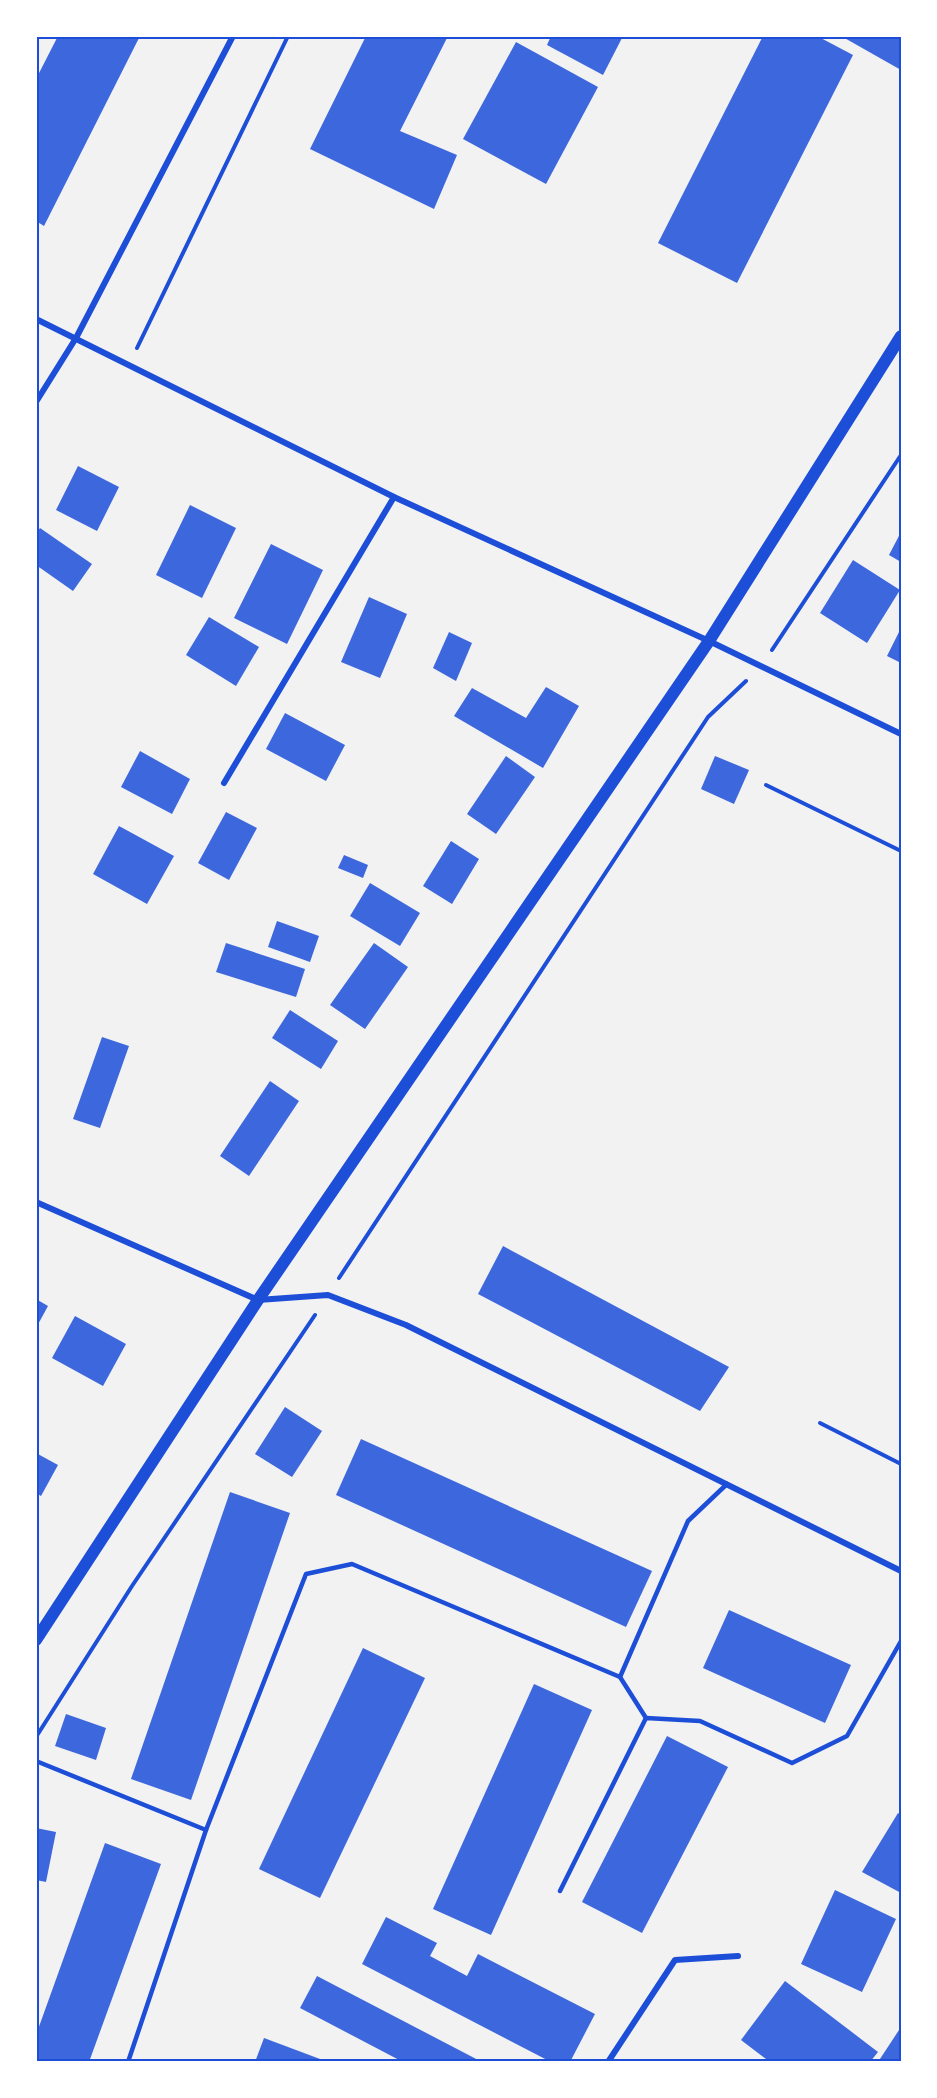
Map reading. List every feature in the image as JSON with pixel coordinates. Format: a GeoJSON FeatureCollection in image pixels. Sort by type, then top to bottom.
{"type":"FeatureCollection","features":[{"type":"Feature","properties":{"kind":"main road"},"geometry":{"type":"LineString","coordinates":[[36,1640],[258,1300],[709,641],[901,336]]}},
{"type":"Feature","properties":{"kind":"street"},"geometry":{"type":"LineString","coordinates":[[36,402],[76,338],[233,36]]}},
{"type":"Feature","properties":{"kind":"street"},"geometry":{"type":"LineString","coordinates":[[36,319],[394,497],[709,641],[901,734]]}},
{"type":"Feature","properties":{"kind":"street"},"geometry":{"type":"LineString","coordinates":[[224,783],[394,497]]}},
{"type":"Feature","properties":{"kind":"street"},"geometry":{"type":"LineString","coordinates":[[36,1202],[258,1300],[328,1295],[406,1325],[901,1570]]}},
{"type":"Feature","properties":{"kind":"street"},"geometry":{"type":"LineString","coordinates":[[608,2062],[675,1960],[738,1956]]}},
{"type":"Feature","properties":{"kind":"lane"},"geometry":{"type":"LineString","coordinates":[[620,1677],[688,1521],[727,1485]]}},
{"type":"Feature","properties":{"kind":"lane"},"geometry":{"type":"LineString","coordinates":[[128,2062],[206,1830],[306,1574],[352,1564],[620,1677],[646,1718]]}},
{"type":"Feature","properties":{"kind":"lane"},"geometry":{"type":"LineString","coordinates":[[646,1718],[700,1721],[792,1763],[847,1736],[901,1641]]}},
{"type":"Feature","properties":{"kind":"lane"},"geometry":{"type":"LineString","coordinates":[[560,1892],[646,1718]]}},
{"type":"Feature","properties":{"kind":"lane"},"geometry":{"type":"LineString","coordinates":[[36,1761],[206,1830]]}},
{"type":"Feature","properties":{"kind":"path"},"geometry":{"type":"LineString","coordinates":[[128,364],[157,311],[288,36]]}},
{"type":"Feature","properties":{"kind":"path"},"geometry":{"type":"LineString","coordinates":[[36,1737],[132,1586],[328,1295],[708,717],[762,666],[901,455]]}},
{"type":"Feature","properties":{"kind":"path"},"geometry":{"type":"LineString","coordinates":[[766,785],[901,851]]}},
{"type":"Feature","properties":{"kind":"path"},"geometry":{"type":"LineString","coordinates":[[820,1423],[901,1464]]}},
{"type":"Feature","properties":{"kind":"building"},"geometry":{"type":"Polygon","coordinates":[[[58,36],[140,36],[44,226],[36,221],[36,79],[58,36]]]}},
{"type":"Feature","properties":{"kind":"building"},"geometry":{"type":"Polygon","coordinates":[[[366,36],[448,36],[400,131],[457,155],[434,209],[310,149],[366,36]]]}},
{"type":"Feature","properties":{"kind":"building"},"geometry":{"type":"Polygon","coordinates":[[[551,36],[623,36],[603,75],[547,45],[551,36]]]}},
{"type":"Feature","properties":{"kind":"building"},"geometry":{"type":"Polygon","coordinates":[[[763,36],[817,36],[853,55],[737,283],[658,243],[763,36]]]}},
{"type":"Feature","properties":{"kind":"building"},"geometry":{"type":"Polygon","coordinates":[[[841,36],[901,36],[901,70],[841,36]]]}},
{"type":"Feature","properties":{"kind":"building"},"geometry":{"type":"Polygon","coordinates":[[[516,42],[598,87],[546,184],[463,139],[516,42]]]}},
{"type":"Feature","properties":{"kind":"building"},"geometry":{"type":"Polygon","coordinates":[[[78,466],[119,487],[97,531],[56,510],[78,466]]]}},
{"type":"Feature","properties":{"kind":"building"},"geometry":{"type":"Polygon","coordinates":[[[190,505],[236,528],[202,598],[156,575],[190,505]]]}},
{"type":"Feature","properties":{"kind":"building"},"geometry":{"type":"Polygon","coordinates":[[[40,528],[92,564],[73,591],[36,565],[36,534],[40,528]]]}},
{"type":"Feature","properties":{"kind":"building"},"geometry":{"type":"Polygon","coordinates":[[[901,532],[901,562],[889,555],[901,532]]]}},
{"type":"Feature","properties":{"kind":"building"},"geometry":{"type":"Polygon","coordinates":[[[271,544],[323,570],[287,644],[234,618],[271,544]]]}},
{"type":"Feature","properties":{"kind":"building"},"geometry":{"type":"Polygon","coordinates":[[[853,560],[900,590],[867,643],[820,613],[853,560]]]}},
{"type":"Feature","properties":{"kind":"building"},"geometry":{"type":"Polygon","coordinates":[[[369,597],[407,614],[380,678],[341,662],[369,597]]]}},
{"type":"Feature","properties":{"kind":"building"},"geometry":{"type":"Polygon","coordinates":[[[209,617],[259,647],[236,686],[186,655],[209,617]]]}},
{"type":"Feature","properties":{"kind":"building"},"geometry":{"type":"Polygon","coordinates":[[[901,628],[901,663],[887,656],[901,628]]]}},
{"type":"Feature","properties":{"kind":"building"},"geometry":{"type":"Polygon","coordinates":[[[449,632],[472,643],[456,681],[433,668],[449,632]]]}},
{"type":"Feature","properties":{"kind":"building"},"geometry":{"type":"Polygon","coordinates":[[[546,687],[579,706],[543,768],[454,716],[472,688],[526,718],[546,687]]]}},
{"type":"Feature","properties":{"kind":"building"},"geometry":{"type":"Polygon","coordinates":[[[285,713],[345,745],[326,781],[266,749],[285,713]]]}},
{"type":"Feature","properties":{"kind":"building"},"geometry":{"type":"Polygon","coordinates":[[[140,751],[190,779],[172,814],[121,787],[140,751]]]}},
{"type":"Feature","properties":{"kind":"building"},"geometry":{"type":"Polygon","coordinates":[[[506,756],[535,777],[496,834],[467,814],[506,756]]]}},
{"type":"Feature","properties":{"kind":"building"},"geometry":{"type":"Polygon","coordinates":[[[715,756],[749,770],[734,804],[701,789],[715,756]]]}},
{"type":"Feature","properties":{"kind":"building"},"geometry":{"type":"Polygon","coordinates":[[[226,812],[257,828],[229,880],[198,863],[226,812]]]}},
{"type":"Feature","properties":{"kind":"building"},"geometry":{"type":"Polygon","coordinates":[[[119,826],[174,856],[147,904],[93,874],[119,826]]]}},
{"type":"Feature","properties":{"kind":"building"},"geometry":{"type":"Polygon","coordinates":[[[451,841],[479,859],[452,904],[423,886],[451,841]]]}},
{"type":"Feature","properties":{"kind":"building"},"geometry":{"type":"Polygon","coordinates":[[[344,855],[368,865],[363,878],[338,868],[344,855]]]}},
{"type":"Feature","properties":{"kind":"building"},"geometry":{"type":"Polygon","coordinates":[[[370,883],[420,913],[400,946],[350,916],[370,883]]]}},
{"type":"Feature","properties":{"kind":"building"},"geometry":{"type":"Polygon","coordinates":[[[277,921],[319,936],[310,962],[268,947],[277,921]]]}},
{"type":"Feature","properties":{"kind":"building"},"geometry":{"type":"Polygon","coordinates":[[[226,943],[305,969],[296,997],[216,972],[226,943]]]}},
{"type":"Feature","properties":{"kind":"building"},"geometry":{"type":"Polygon","coordinates":[[[374,943],[408,967],[365,1029],[330,1005],[374,943]]]}},
{"type":"Feature","properties":{"kind":"building"},"geometry":{"type":"Polygon","coordinates":[[[290,1010],[338,1041],[321,1069],[272,1038],[290,1010]]]}},
{"type":"Feature","properties":{"kind":"building"},"geometry":{"type":"Polygon","coordinates":[[[102,1037],[129,1046],[100,1128],[73,1119],[102,1037]]]}},
{"type":"Feature","properties":{"kind":"building"},"geometry":{"type":"Polygon","coordinates":[[[270,1081],[299,1101],[249,1176],[220,1156],[270,1081]]]}},
{"type":"Feature","properties":{"kind":"building"},"geometry":{"type":"Polygon","coordinates":[[[503,1246],[729,1367],[700,1411],[478,1294],[503,1246]]]}},
{"type":"Feature","properties":{"kind":"building"},"geometry":{"type":"Polygon","coordinates":[[[36,1299],[48,1306],[36,1328],[36,1299]]]}},
{"type":"Feature","properties":{"kind":"building"},"geometry":{"type":"Polygon","coordinates":[[[75,1316],[126,1344],[103,1386],[52,1358],[75,1316]]]}},
{"type":"Feature","properties":{"kind":"building"},"geometry":{"type":"Polygon","coordinates":[[[285,1407],[322,1431],[292,1477],[255,1454],[285,1407]]]}},
{"type":"Feature","properties":{"kind":"building"},"geometry":{"type":"Polygon","coordinates":[[[361,1439],[652,1571],[626,1627],[336,1495],[361,1439]]]}},
{"type":"Feature","properties":{"kind":"building"},"geometry":{"type":"Polygon","coordinates":[[[36,1453],[58,1465],[41,1496],[36,1493],[36,1453]]]}},
{"type":"Feature","properties":{"kind":"building"},"geometry":{"type":"Polygon","coordinates":[[[230,1492],[290,1513],[191,1800],[131,1779],[230,1492]]]}},
{"type":"Feature","properties":{"kind":"building"},"geometry":{"type":"Polygon","coordinates":[[[729,1610],[851,1665],[825,1723],[703,1668],[729,1610]]]}},
{"type":"Feature","properties":{"kind":"building"},"geometry":{"type":"Polygon","coordinates":[[[363,1648],[425,1678],[320,1898],[259,1869],[363,1648]]]}},
{"type":"Feature","properties":{"kind":"building"},"geometry":{"type":"Polygon","coordinates":[[[534,1684],[592,1710],[491,1935],[433,1909],[534,1684]]]}},
{"type":"Feature","properties":{"kind":"building"},"geometry":{"type":"Polygon","coordinates":[[[66,1714],[106,1728],[96,1760],[55,1746],[66,1714]]]}},
{"type":"Feature","properties":{"kind":"building"},"geometry":{"type":"Polygon","coordinates":[[[667,1736],[728,1767],[642,1933],[582,1902],[667,1736]]]}},
{"type":"Feature","properties":{"kind":"building"},"geometry":{"type":"Polygon","coordinates":[[[898,1813],[901,1815],[901,1893],[862,1872],[898,1813]]]}},
{"type":"Feature","properties":{"kind":"building"},"geometry":{"type":"Polygon","coordinates":[[[36,1828],[56,1832],[46,1882],[36,1880],[36,1828]]]}},
{"type":"Feature","properties":{"kind":"building"},"geometry":{"type":"Polygon","coordinates":[[[105,1843],[161,1864],[89,2062],[36,2062],[36,2035],[105,1843]]]}},
{"type":"Feature","properties":{"kind":"building"},"geometry":{"type":"Polygon","coordinates":[[[835,1890],[896,1919],[862,1992],[801,1964],[835,1890]]]}},
{"type":"Feature","properties":{"kind":"building"},"geometry":{"type":"Polygon","coordinates":[[[386,1917],[437,1943],[430,1956],[467,1976],[478,1954],[595,2014],[570,2062],[551,2062],[362,1964],[386,1917]]]}},
{"type":"Feature","properties":{"kind":"building"},"geometry":{"type":"Polygon","coordinates":[[[317,1976],[482,2062],[403,2062],[300,2008],[317,1976]]]}},
{"type":"Feature","properties":{"kind":"building"},"geometry":{"type":"Polygon","coordinates":[[[785,1981],[878,2052],[870,2062],[770,2062],[741,2040],[785,1981]]]}},
{"type":"Feature","properties":{"kind":"building"},"geometry":{"type":"Polygon","coordinates":[[[901,2027],[901,2062],[878,2062],[901,2027]]]}},
{"type":"Feature","properties":{"kind":"building"},"geometry":{"type":"Polygon","coordinates":[[[264,2038],[328,2062],[255,2062],[264,2038]]]}}]}
